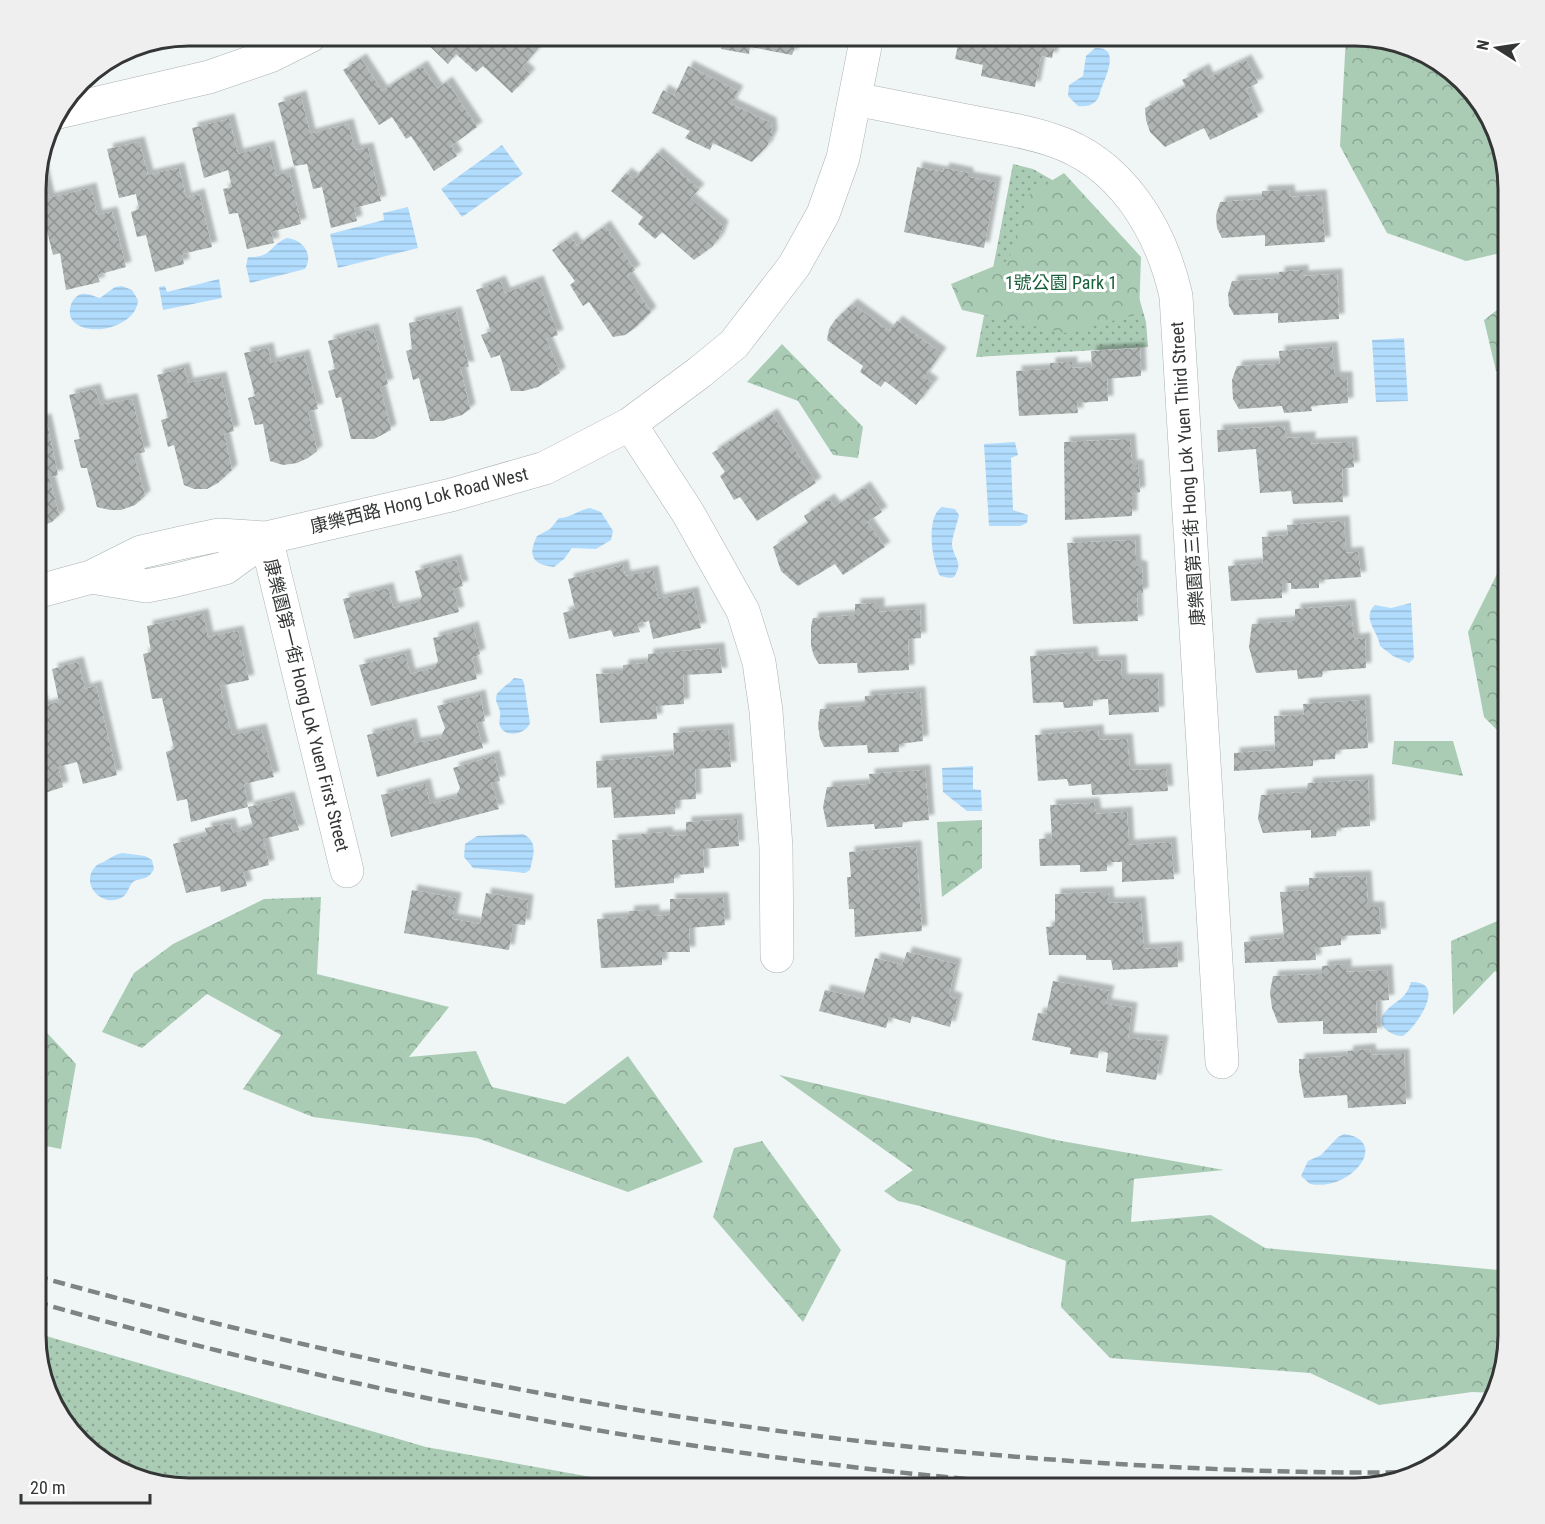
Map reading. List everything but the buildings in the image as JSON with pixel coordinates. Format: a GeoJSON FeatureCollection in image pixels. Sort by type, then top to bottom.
{"type":"FeatureCollection","features":[{"type":"Feature","properties":{"kind":"street"},"geometry":{"type":"LineString","coordinates":[[72,109],[209,76],[270,56],[288,47]]}},
{"type":"Feature","properties":{"kind":"street","name":"康樂西路 Hong Lok Road West"},"geometry":{"type":"LineString","coordinates":[[47,589],[91,577],[146,586],[225,568],[266,538],[452,495],[545,468],[630,424],[734,344],[794,266],[823,214],[843,158],[865,47]]}},
{"type":"Feature","properties":{"kind":"street","name":"康樂園第三街 Hong Lok Yuen Third Street"},"geometry":{"type":"LineString","coordinates":[[855,99],[1018,131],[1054,140],[1089,157],[1110,173],[1132,196],[1159,241],[1170,267],[1176,296],[1222,1062]]}},
{"type":"Feature","properties":{"kind":"street"},"geometry":{"type":"LineString","coordinates":[[630,424],[688,513],[743,611],[759,662],[766,711],[776,847],[777,956]]}},
{"type":"Feature","properties":{"kind":"street","name":"康樂園第一街 Hong Lok Yuen First Street"},"geometry":{"type":"LineString","coordinates":[[266,538],[347,871]]}},
{"type":"Feature","properties":{"kind":"green space"},"geometry":{"type":"Polygon","coordinates":[[[1345,47],[1392,51],[1419,61],[1443,76],[1457,88],[1474,110],[1484,126],[1494,153],[1498,190],[1498,254],[1466,261],[1387,233],[1340,146],[1345,47]]]}},
{"type":"Feature","properties":{"kind":"green space","name":"1號公園 Park 1"},"geometry":{"type":"Polygon","coordinates":[[[1013,164],[1033,169],[1061,185],[1133,276],[1146,322],[1148,347],[976,357],[1013,164]]]}},
{"type":"Feature","properties":{"kind":"green space","name":"1號公園 Park 1"},"geometry":{"type":"Polygon","coordinates":[[[1064,173],[1141,257],[1139,314],[1065,333],[962,310],[951,284],[1009,260],[1027,196],[1064,173]]]}},
{"type":"Feature","properties":{"kind":"green space"},"geometry":{"type":"Polygon","coordinates":[[[1498,309],[1498,371],[1496,371],[1484,320],[1498,309]]]}},
{"type":"Feature","properties":{"kind":"green space"},"geometry":{"type":"Polygon","coordinates":[[[782,344],[863,427],[858,458],[833,455],[798,401],[747,382],[782,344]]]}},
{"type":"Feature","properties":{"kind":"green space"},"geometry":{"type":"Polygon","coordinates":[[[1498,572],[1498,731],[1484,717],[1468,632],[1498,572]]]}},
{"type":"Feature","properties":{"kind":"green space"},"geometry":{"type":"Polygon","coordinates":[[[1394,741],[1453,741],[1463,776],[1392,764],[1394,741]]]}},
{"type":"Feature","properties":{"kind":"green space"},"geometry":{"type":"Polygon","coordinates":[[[982,820],[982,868],[942,897],[937,822],[982,820]]]}},
{"type":"Feature","properties":{"kind":"green space"},"geometry":{"type":"Polygon","coordinates":[[[321,897],[317,974],[449,1007],[409,1057],[476,1051],[492,1087],[565,1104],[628,1056],[703,1162],[628,1192],[477,1138],[313,1117],[243,1089],[281,1035],[207,994],[142,1048],[102,1032],[134,973],[173,944],[264,899],[321,897]]]}},
{"type":"Feature","properties":{"kind":"green space"},"geometry":{"type":"Polygon","coordinates":[[[1498,921],[1498,973],[1495,971],[1453,1015],[1451,941],[1498,921]]]}},
{"type":"Feature","properties":{"kind":"green space"},"geometry":{"type":"Polygon","coordinates":[[[46,1032],[76,1064],[61,1149],[46,1146],[46,1032]]]}},
{"type":"Feature","properties":{"kind":"green space"},"geometry":{"type":"Polygon","coordinates":[[[779,1075],[1056,1140],[1224,1170],[1134,1179],[1131,1222],[1211,1215],[1265,1248],[1498,1270],[1497,1353],[1488,1389],[1486,1393],[1472,1392],[1379,1405],[1310,1373],[1110,1358],[1061,1307],[1066,1261],[920,1206],[898,1201],[884,1191],[913,1170],[779,1075]]]}},
{"type":"Feature","properties":{"kind":"green space"},"geometry":{"type":"Polygon","coordinates":[[[762,1141],[841,1250],[803,1322],[713,1217],[734,1148],[762,1141]]]}},
{"type":"Feature","properties":{"kind":"green space"},"geometry":{"type":"Polygon","coordinates":[[[46,1336],[426,1447],[597,1478],[190,1478],[153,1473],[126,1463],[102,1448],[82,1429],[57,1389],[49,1362],[46,1336]]]}},
{"type":"Feature","properties":{"kind":"water"},"geometry":{"type":"Polygon","coordinates":[[[1095,48],[1108,52],[1110,63],[1108,70],[1097,100],[1090,105],[1078,106],[1068,96],[1069,85],[1083,76],[1086,56],[1095,48]]]}},
{"type":"Feature","properties":{"kind":"water"},"geometry":{"type":"Polygon","coordinates":[[[502,145],[523,174],[462,217],[441,189],[502,145]]]}},
{"type":"Feature","properties":{"kind":"water"},"geometry":{"type":"Polygon","coordinates":[[[408,207],[418,248],[338,268],[330,234],[384,220],[383,213],[408,207]]]}},
{"type":"Feature","properties":{"kind":"water"},"geometry":{"type":"Polygon","coordinates":[[[287,238],[298,242],[305,249],[308,258],[305,269],[250,283],[246,266],[248,257],[267,253],[287,238]]]}},
{"type":"Feature","properties":{"kind":"water"},"geometry":{"type":"Polygon","coordinates":[[[219,279],[222,298],[163,310],[159,287],[165,286],[167,292],[219,279]]]}},
{"type":"Feature","properties":{"kind":"water"},"geometry":{"type":"Polygon","coordinates":[[[122,286],[132,290],[138,300],[136,309],[130,317],[112,327],[101,329],[90,329],[73,321],[70,309],[72,301],[78,295],[87,294],[100,298],[115,287],[122,286]]]}},
{"type":"Feature","properties":{"kind":"water"},"geometry":{"type":"Polygon","coordinates":[[[1404,338],[1408,401],[1376,402],[1372,340],[1404,338]]]}},
{"type":"Feature","properties":{"kind":"water"},"geometry":{"type":"Polygon","coordinates":[[[1015,442],[1018,455],[1011,458],[1013,510],[1028,515],[1027,523],[1020,526],[989,526],[984,444],[1015,442]]]}},
{"type":"Feature","properties":{"kind":"water"},"geometry":{"type":"Polygon","coordinates":[[[942,507],[955,509],[959,515],[952,545],[958,567],[954,577],[950,578],[940,576],[933,551],[933,520],[942,507]]]}},
{"type":"Feature","properties":{"kind":"water"},"geometry":{"type":"Polygon","coordinates":[[[590,508],[601,512],[613,531],[611,540],[596,549],[572,548],[554,567],[537,562],[532,549],[537,536],[550,529],[559,518],[590,508]]]}},
{"type":"Feature","properties":{"kind":"water"},"geometry":{"type":"Polygon","coordinates":[[[1411,603],[1414,658],[1409,663],[1393,656],[1380,646],[1370,615],[1375,605],[1391,608],[1411,603]]]}},
{"type":"Feature","properties":{"kind":"water"},"geometry":{"type":"Polygon","coordinates":[[[514,678],[522,679],[524,683],[530,723],[524,730],[511,734],[500,726],[500,712],[496,699],[498,692],[514,678]]]}},
{"type":"Feature","properties":{"kind":"water"},"geometry":{"type":"Polygon","coordinates":[[[973,766],[973,789],[981,790],[982,811],[967,811],[943,792],[942,768],[973,766]]]}},
{"type":"Feature","properties":{"kind":"water"},"geometry":{"type":"Polygon","coordinates":[[[523,834],[531,841],[534,850],[530,870],[525,873],[473,868],[464,857],[465,844],[477,836],[523,834]]]}},
{"type":"Feature","properties":{"kind":"water"},"geometry":{"type":"Polygon","coordinates":[[[123,853],[145,856],[152,860],[154,869],[143,879],[134,881],[124,896],[116,900],[101,898],[91,887],[92,872],[98,864],[123,853]]]}},
{"type":"Feature","properties":{"kind":"water"},"geometry":{"type":"Polygon","coordinates":[[[1411,982],[1422,984],[1427,989],[1426,1005],[1409,1031],[1403,1036],[1398,1036],[1385,1029],[1381,1021],[1386,1011],[1403,996],[1411,982]]]}},
{"type":"Feature","properties":{"kind":"water"},"geometry":{"type":"Polygon","coordinates":[[[1344,1134],[1358,1138],[1364,1145],[1365,1155],[1360,1164],[1352,1173],[1340,1180],[1325,1184],[1310,1184],[1301,1176],[1308,1161],[1321,1155],[1338,1137],[1344,1134]]]}},
{"type":"Feature","properties":{"kind":"railway"},"geometry":{"type":"LineString","coordinates":[[46,1279],[169,1312],[437,1373],[572,1399],[708,1421],[981,1454],[1194,1468],[1394,1472]]}},
{"type":"Feature","properties":{"kind":"railway"},"geometry":{"type":"LineString","coordinates":[[46,1305],[164,1337],[292,1368],[421,1397],[551,1422],[681,1444],[955,1478]]}}]}
